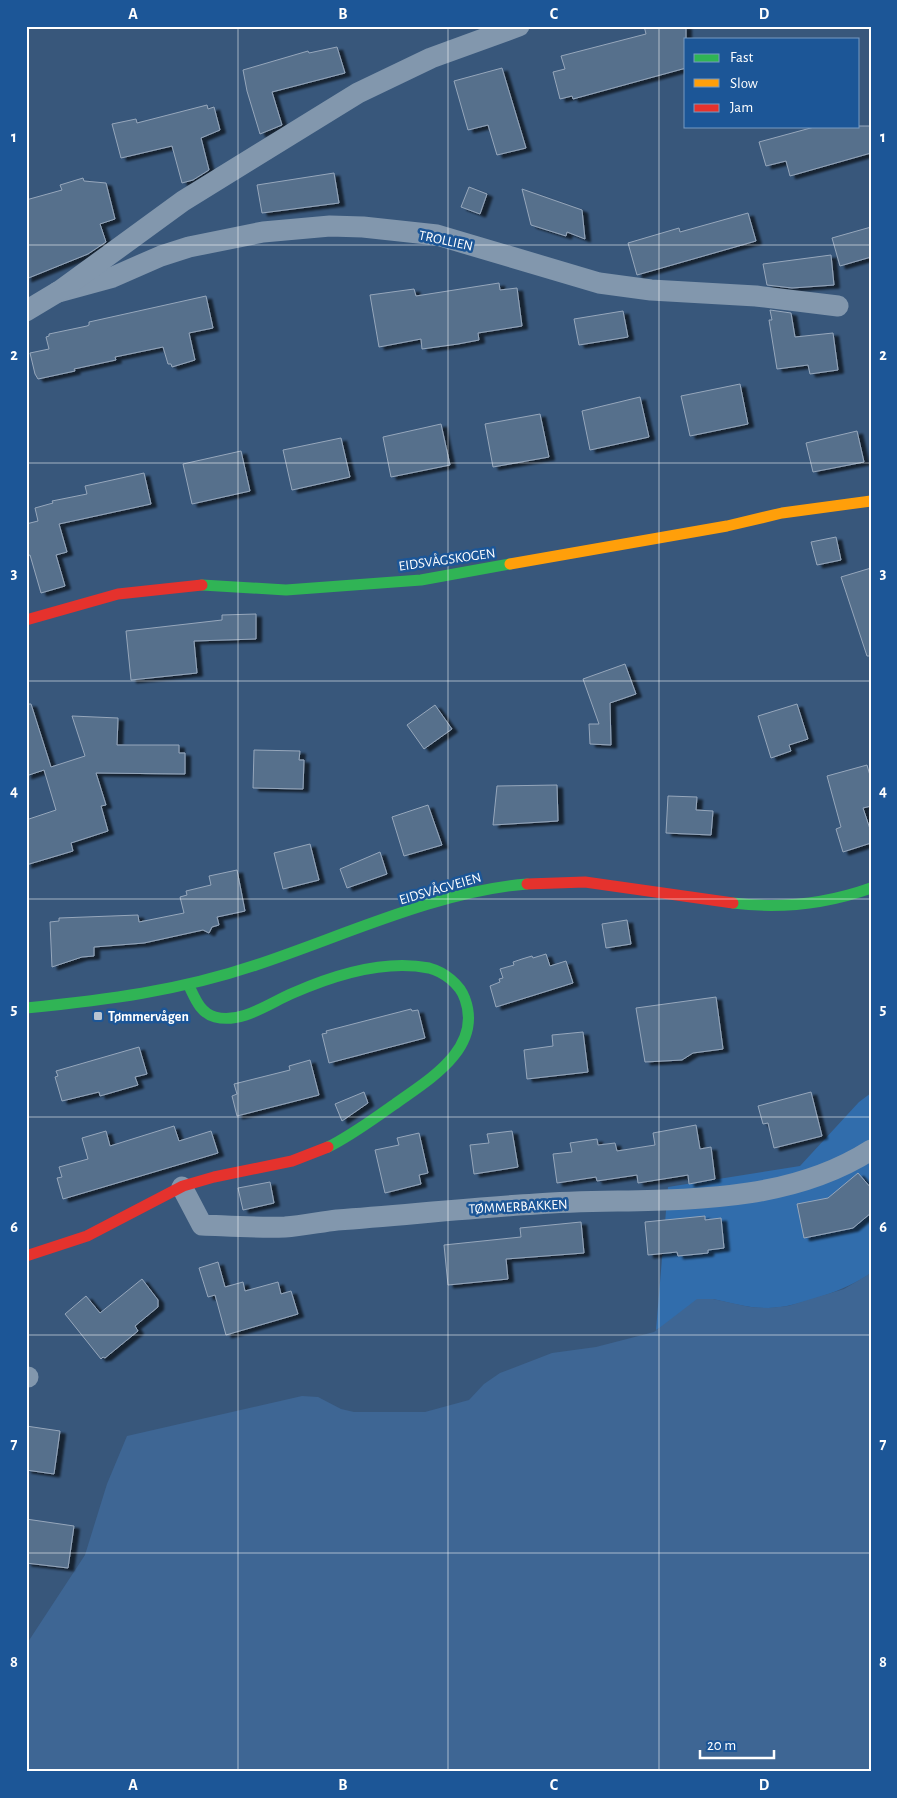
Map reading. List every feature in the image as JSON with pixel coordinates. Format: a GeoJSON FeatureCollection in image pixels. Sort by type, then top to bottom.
{"type":"FeatureCollection","features":[{"type":"Feature","properties":{"kind":"street","name":"TROLLIEN"},"geometry":{"type":"LineString","coordinates":[[26,311],[58,292],[183,201],[358,94],[438,55],[519,26]]}},
{"type":"Feature","properties":{"kind":"street","name":"TROLLIEN"},"geometry":{"type":"LineString","coordinates":[[58,292],[113,278],[161,256],[189,247],[263,232],[330,226],[363,227],[437,235],[599,283],[651,290],[756,296],[838,306]]}},
{"type":"Feature","properties":{"kind":"street","name":"EIDSVÅGSKOGEN"},"geometry":{"type":"LineString","coordinates":[[26,620],[118,594],[161,588],[203,584],[286,590],[421,580],[728,526],[782,512],[871,501]]}},
{"type":"Feature","properties":{"kind":"street","name":"EIDSVÅGVEIEN"},"geometry":{"type":"LineString","coordinates":[[26,1008],[144,995],[189,986],[267,962],[428,905],[489,889],[525,884],[583,881],[694,898],[773,906],[830,900],[871,888]]}},
{"type":"Feature","properties":{"kind":"street"},"geometry":{"type":"LineString","coordinates":[[26,1256],[95,1232],[182,1187],[216,1175],[305,1157],[344,1139],[424,1083],[449,1063],[466,1032],[468,1016],[463,992],[440,972],[408,965],[352,972],[300,990],[243,1015],[229,1019],[216,1018],[200,1009],[189,986]]}},
{"type":"Feature","properties":{"kind":"street","name":"TØMMERBAKKEN"},"geometry":{"type":"LineString","coordinates":[[182,1187],[202,1226],[285,1227],[322,1222],[540,1204],[653,1200],[760,1192],[814,1179],[871,1150]]}},
{"type":"Feature","properties":{"kind":"shaded area"},"geometry":{"type":"Polygon","coordinates":[[[871,1093],[871,1273],[862,1279],[820,1297],[790,1305],[766,1308],[753,1307],[713,1299],[656,1330],[668,1187],[800,1166],[859,1102],[871,1093]]]}},
{"type":"Feature","properties":{"kind":"shaded area"},"geometry":{"type":"Polygon","coordinates":[[[871,1273],[871,1772],[26,1772],[26,1645],[85,1555],[107,1484],[127,1436],[302,1396],[318,1397],[341,1409],[354,1412],[425,1412],[469,1400],[484,1384],[500,1373],[552,1353],[596,1347],[654,1332],[697,1299],[713,1299],[750,1307],[788,1306],[844,1289],[871,1273]]]}},
{"type":"Feature","properties":{"kind":"building"},"geometry":{"type":"Polygon","coordinates":[[[644,26],[686,26],[684,69],[573,99],[572,96],[560,99],[553,72],[565,69],[561,56],[646,34],[644,26]]]}},
{"type":"Feature","properties":{"kind":"building"},"geometry":{"type":"Polygon","coordinates":[[[337,47],[345,73],[272,92],[282,125],[260,134],[247,91],[243,70],[308,51],[309,53],[337,47]]]}},
{"type":"Feature","properties":{"kind":"building"},"geometry":{"type":"Polygon","coordinates":[[[502,68],[526,148],[497,155],[488,125],[468,130],[454,81],[502,68]]]}},
{"type":"Feature","properties":{"kind":"building"},"geometry":{"type":"Polygon","coordinates":[[[207,105],[208,109],[214,107],[220,130],[201,138],[209,170],[193,180],[182,183],[172,146],[121,158],[112,124],[136,119],[137,123],[207,105]]]}},
{"type":"Feature","properties":{"kind":"building"},"geometry":{"type":"Polygon","coordinates":[[[860,126],[871,126],[871,153],[790,176],[786,161],[766,166],[759,142],[811,128],[860,128],[860,126]]]}},
{"type":"Feature","properties":{"kind":"building"},"geometry":{"type":"Polygon","coordinates":[[[334,173],[339,203],[262,213],[257,185],[334,173]]]}},
{"type":"Feature","properties":{"kind":"building"},"geometry":{"type":"Polygon","coordinates":[[[83,178],[84,181],[106,183],[115,219],[100,224],[106,242],[88,254],[26,279],[26,200],[62,190],[60,185],[83,178]]]}},
{"type":"Feature","properties":{"kind":"building"},"geometry":{"type":"Polygon","coordinates":[[[469,187],[487,194],[480,214],[461,207],[469,187]]]}},
{"type":"Feature","properties":{"kind":"building"},"geometry":{"type":"Polygon","coordinates":[[[522,189],[582,210],[585,239],[567,232],[566,236],[531,225],[522,189]]]}},
{"type":"Feature","properties":{"kind":"building"},"geometry":{"type":"Polygon","coordinates":[[[748,213],[756,241],[637,275],[628,243],[679,228],[680,232],[748,213]]]}},
{"type":"Feature","properties":{"kind":"building"},"geometry":{"type":"Polygon","coordinates":[[[871,227],[871,257],[840,266],[832,238],[871,227]]]}},
{"type":"Feature","properties":{"kind":"building"},"geometry":{"type":"Polygon","coordinates":[[[831,255],[834,285],[792,288],[767,285],[763,264],[831,255]]]}},
{"type":"Feature","properties":{"kind":"building"},"geometry":{"type":"Polygon","coordinates":[[[499,283],[500,290],[517,288],[522,326],[478,333],[479,340],[458,344],[422,349],[421,339],[379,347],[370,295],[414,289],[416,296],[499,283]]]}},
{"type":"Feature","properties":{"kind":"building"},"geometry":{"type":"Polygon","coordinates":[[[206,296],[213,328],[189,333],[195,360],[172,367],[171,364],[168,364],[163,347],[115,357],[116,360],[38,379],[35,374],[30,353],[49,349],[46,337],[49,334],[87,326],[89,322],[206,296]]]}},
{"type":"Feature","properties":{"kind":"building"},"geometry":{"type":"Polygon","coordinates":[[[770,310],[791,313],[795,337],[833,333],[838,370],[810,374],[808,365],[777,369],[769,320],[772,320],[770,310]]]}},
{"type":"Feature","properties":{"kind":"building"},"geometry":{"type":"Polygon","coordinates":[[[623,311],[628,337],[579,345],[574,319],[623,311]]]}},
{"type":"Feature","properties":{"kind":"building"},"geometry":{"type":"Polygon","coordinates":[[[740,384],[748,424],[690,436],[681,396],[740,384]]]}},
{"type":"Feature","properties":{"kind":"building"},"geometry":{"type":"Polygon","coordinates":[[[640,397],[649,437],[590,450],[582,411],[640,397]]]}},
{"type":"Feature","properties":{"kind":"building"},"geometry":{"type":"Polygon","coordinates":[[[540,414],[549,457],[493,467],[485,424],[540,414]]]}},
{"type":"Feature","properties":{"kind":"building"},"geometry":{"type":"Polygon","coordinates":[[[441,424],[450,465],[391,477],[383,437],[441,424]]]}},
{"type":"Feature","properties":{"kind":"building"},"geometry":{"type":"Polygon","coordinates":[[[857,431],[864,462],[813,472],[806,443],[857,431]]]}},
{"type":"Feature","properties":{"kind":"building"},"geometry":{"type":"Polygon","coordinates":[[[341,438],[350,477],[292,490],[283,450],[341,438]]]}},
{"type":"Feature","properties":{"kind":"building"},"geometry":{"type":"Polygon","coordinates":[[[241,451],[250,491],[192,504],[183,464],[241,451]]]}},
{"type":"Feature","properties":{"kind":"building"},"geometry":{"type":"Polygon","coordinates":[[[144,473],[151,504],[59,524],[67,552],[56,555],[65,586],[41,593],[30,555],[26,556],[26,524],[38,521],[35,508],[53,503],[52,501],[87,494],[85,486],[144,473]]]}},
{"type":"Feature","properties":{"kind":"building"},"geometry":{"type":"Polygon","coordinates":[[[836,537],[841,560],[817,565],[811,542],[836,537]]]}},
{"type":"Feature","properties":{"kind":"building"},"geometry":{"type":"Polygon","coordinates":[[[871,568],[871,656],[867,656],[841,577],[871,568]]]}},
{"type":"Feature","properties":{"kind":"building"},"geometry":{"type":"Polygon","coordinates":[[[256,614],[256,639],[194,641],[197,673],[131,680],[126,631],[222,620],[222,615],[256,614]]]}},
{"type":"Feature","properties":{"kind":"building"},"geometry":{"type":"Polygon","coordinates":[[[625,664],[636,694],[610,703],[611,745],[590,744],[589,724],[599,724],[583,679],[625,664]]]}},
{"type":"Feature","properties":{"kind":"building"},"geometry":{"type":"Polygon","coordinates":[[[26,704],[31,704],[51,767],[85,756],[72,716],[118,718],[117,745],[179,745],[179,753],[185,753],[185,774],[96,773],[106,805],[101,806],[108,831],[71,843],[73,851],[26,865],[26,820],[56,810],[44,770],[26,776],[26,704]]]}},
{"type":"Feature","properties":{"kind":"building"},"geometry":{"type":"Polygon","coordinates":[[[797,704],[808,739],[789,745],[791,751],[771,758],[758,716],[797,704]]]}},
{"type":"Feature","properties":{"kind":"building"},"geometry":{"type":"Polygon","coordinates":[[[435,705],[452,729],[424,749],[407,725],[435,705]]]}},
{"type":"Feature","properties":{"kind":"building"},"geometry":{"type":"Polygon","coordinates":[[[254,750],[300,751],[299,760],[304,760],[303,789],[253,788],[254,750]]]}},
{"type":"Feature","properties":{"kind":"building"},"geometry":{"type":"Polygon","coordinates":[[[867,765],[871,779],[871,806],[863,808],[871,832],[871,843],[843,852],[836,829],[841,827],[827,776],[867,765]]]}},
{"type":"Feature","properties":{"kind":"building"},"geometry":{"type":"Polygon","coordinates":[[[557,785],[558,821],[493,825],[497,786],[557,785]]]}},
{"type":"Feature","properties":{"kind":"building"},"geometry":{"type":"Polygon","coordinates":[[[668,796],[697,797],[696,810],[713,811],[711,835],[666,833],[668,796]]]}},
{"type":"Feature","properties":{"kind":"building"},"geometry":{"type":"Polygon","coordinates":[[[428,805],[442,845],[404,856],[392,817],[428,805]]]}},
{"type":"Feature","properties":{"kind":"building"},"geometry":{"type":"Polygon","coordinates":[[[310,844],[319,880],[283,889],[274,853],[310,844]]]}},
{"type":"Feature","properties":{"kind":"building"},"geometry":{"type":"Polygon","coordinates":[[[380,852],[387,874],[347,888],[340,869],[380,852]]]}},
{"type":"Feature","properties":{"kind":"building"},"geometry":{"type":"Polygon","coordinates":[[[237,870],[245,911],[217,917],[219,925],[212,927],[209,933],[203,930],[144,943],[94,947],[94,956],[82,957],[52,967],[50,922],[59,921],[59,918],[138,915],[139,922],[184,913],[180,897],[187,895],[186,891],[211,885],[209,876],[237,870]]]}},
{"type":"Feature","properties":{"kind":"building"},"geometry":{"type":"Polygon","coordinates":[[[627,920],[631,944],[606,948],[602,924],[627,920]]]}},
{"type":"Feature","properties":{"kind":"building"},"geometry":{"type":"Polygon","coordinates":[[[546,954],[550,966],[566,961],[573,983],[496,1007],[490,986],[500,982],[499,979],[503,978],[500,969],[514,965],[513,962],[522,959],[546,954]]]}},
{"type":"Feature","properties":{"kind":"building"},"geometry":{"type":"Polygon","coordinates":[[[716,997],[723,1049],[693,1053],[682,1060],[645,1062],[636,1008],[716,997]]]}},
{"type":"Feature","properties":{"kind":"building"},"geometry":{"type":"Polygon","coordinates":[[[411,1009],[412,1011],[418,1010],[425,1038],[329,1063],[322,1034],[327,1033],[326,1031],[411,1009]]]}},
{"type":"Feature","properties":{"kind":"building"},"geometry":{"type":"Polygon","coordinates":[[[583,1032],[588,1072],[527,1079],[524,1050],[553,1046],[552,1035],[583,1032]]]}},
{"type":"Feature","properties":{"kind":"building"},"geometry":{"type":"Polygon","coordinates":[[[139,1047],[147,1074],[135,1077],[138,1085],[100,1096],[99,1092],[62,1101],[55,1077],[58,1076],[56,1071],[139,1047]]]}},
{"type":"Feature","properties":{"kind":"building"},"geometry":{"type":"Polygon","coordinates":[[[310,1060],[319,1095],[237,1116],[232,1096],[237,1094],[234,1084],[290,1070],[289,1066],[310,1060]]]}},
{"type":"Feature","properties":{"kind":"building"},"geometry":{"type":"Polygon","coordinates":[[[364,1092],[368,1103],[342,1121],[335,1104],[364,1092]]]}},
{"type":"Feature","properties":{"kind":"building"},"geometry":{"type":"Polygon","coordinates":[[[811,1092],[822,1136],[774,1148],[768,1123],[763,1124],[758,1106],[811,1092]]]}},
{"type":"Feature","properties":{"kind":"building"},"geometry":{"type":"Polygon","coordinates":[[[696,1125],[700,1149],[711,1147],[715,1179],[689,1184],[688,1175],[638,1183],[637,1175],[597,1181],[596,1177],[557,1183],[553,1154],[572,1152],[570,1143],[597,1139],[598,1145],[615,1143],[617,1151],[655,1145],[653,1133],[696,1125]]]}},
{"type":"Feature","properties":{"kind":"building"},"geometry":{"type":"Polygon","coordinates":[[[174,1126],[179,1141],[211,1131],[218,1153],[63,1199],[57,1178],[62,1177],[59,1167],[88,1159],[82,1138],[106,1131],[110,1146],[174,1126]]]}},
{"type":"Feature","properties":{"kind":"building"},"geometry":{"type":"Polygon","coordinates":[[[512,1131],[518,1167],[474,1174],[470,1145],[489,1143],[487,1134],[512,1131]]]}},
{"type":"Feature","properties":{"kind":"building"},"geometry":{"type":"Polygon","coordinates":[[[419,1133],[428,1173],[419,1175],[421,1184],[385,1193],[375,1150],[399,1145],[397,1138],[419,1133]]]}},
{"type":"Feature","properties":{"kind":"building"},"geometry":{"type":"Polygon","coordinates":[[[858,1173],[871,1188],[871,1213],[853,1228],[804,1238],[797,1204],[828,1198],[858,1173]]]}},
{"type":"Feature","properties":{"kind":"building"},"geometry":{"type":"Polygon","coordinates":[[[270,1182],[274,1203],[243,1210],[238,1188],[270,1182]]]}},
{"type":"Feature","properties":{"kind":"building"},"geometry":{"type":"Polygon","coordinates":[[[705,1216],[705,1220],[721,1218],[724,1248],[708,1250],[708,1253],[678,1256],[677,1252],[648,1255],[645,1222],[705,1216]]]}},
{"type":"Feature","properties":{"kind":"building"},"geometry":{"type":"Polygon","coordinates":[[[581,1222],[584,1253],[506,1259],[508,1279],[448,1285],[444,1245],[521,1237],[520,1228],[581,1222]]]}},
{"type":"Feature","properties":{"kind":"building"},"geometry":{"type":"Polygon","coordinates":[[[218,1262],[225,1287],[243,1282],[245,1291],[278,1282],[281,1294],[291,1291],[298,1314],[226,1335],[215,1295],[208,1297],[199,1268],[218,1262]]]}},
{"type":"Feature","properties":{"kind":"building"},"geometry":{"type":"Polygon","coordinates":[[[142,1279],[158,1300],[158,1307],[135,1326],[138,1331],[105,1358],[101,1359],[65,1314],[86,1296],[100,1313],[142,1279]]]}},
{"type":"Feature","properties":{"kind":"building"},"geometry":{"type":"Polygon","coordinates":[[[26,1426],[60,1431],[54,1474],[26,1470],[26,1426]]]}},
{"type":"Feature","properties":{"kind":"building"},"geometry":{"type":"Polygon","coordinates":[[[26,1519],[74,1526],[68,1568],[26,1563],[26,1519]]]}},
{"type":"Feature","properties":{"kind":"traffic: fast"},"geometry":{"type":"LineString","coordinates":[[202,585],[286,590],[421,580],[510,564]]}},
{"type":"Feature","properties":{"kind":"traffic: fast"},"geometry":{"type":"LineString","coordinates":[[26,1008],[114,998],[199,982],[256,965],[424,905],[493,888],[527,884]]}},
{"type":"Feature","properties":{"kind":"traffic: fast"},"geometry":{"type":"LineString","coordinates":[[733,903],[751,905],[803,904],[837,898],[871,888]]}},
{"type":"Feature","properties":{"kind":"traffic: fast"},"geometry":{"type":"LineString","coordinates":[[189,986],[205,1012],[215,1017],[225,1018],[245,1015],[325,980],[377,967],[412,966],[429,968],[440,972],[459,988],[465,999],[469,1017],[466,1033],[459,1048],[449,1061],[408,1095],[354,1132],[328,1147]]}},
{"type":"Feature","properties":{"kind":"traffic: slow"},"geometry":{"type":"LineString","coordinates":[[510,564],[727,526],[782,513],[871,501]]}},
{"type":"Feature","properties":{"kind":"traffic: jam"},"geometry":{"type":"LineString","coordinates":[[26,620],[118,594],[202,585]]}},
{"type":"Feature","properties":{"kind":"traffic: jam"},"geometry":{"type":"LineString","coordinates":[[527,884],[585,882],[733,903]]}},
{"type":"Feature","properties":{"kind":"traffic: jam"},"geometry":{"type":"LineString","coordinates":[[26,1256],[87,1236],[183,1186],[214,1177],[292,1161],[328,1147]]}},
{"type":"Feature","properties":{"kind":"place","name":"Tømmervågen"},"geometry":{"type":"Point","coordinates":[98,1016]}}]}
